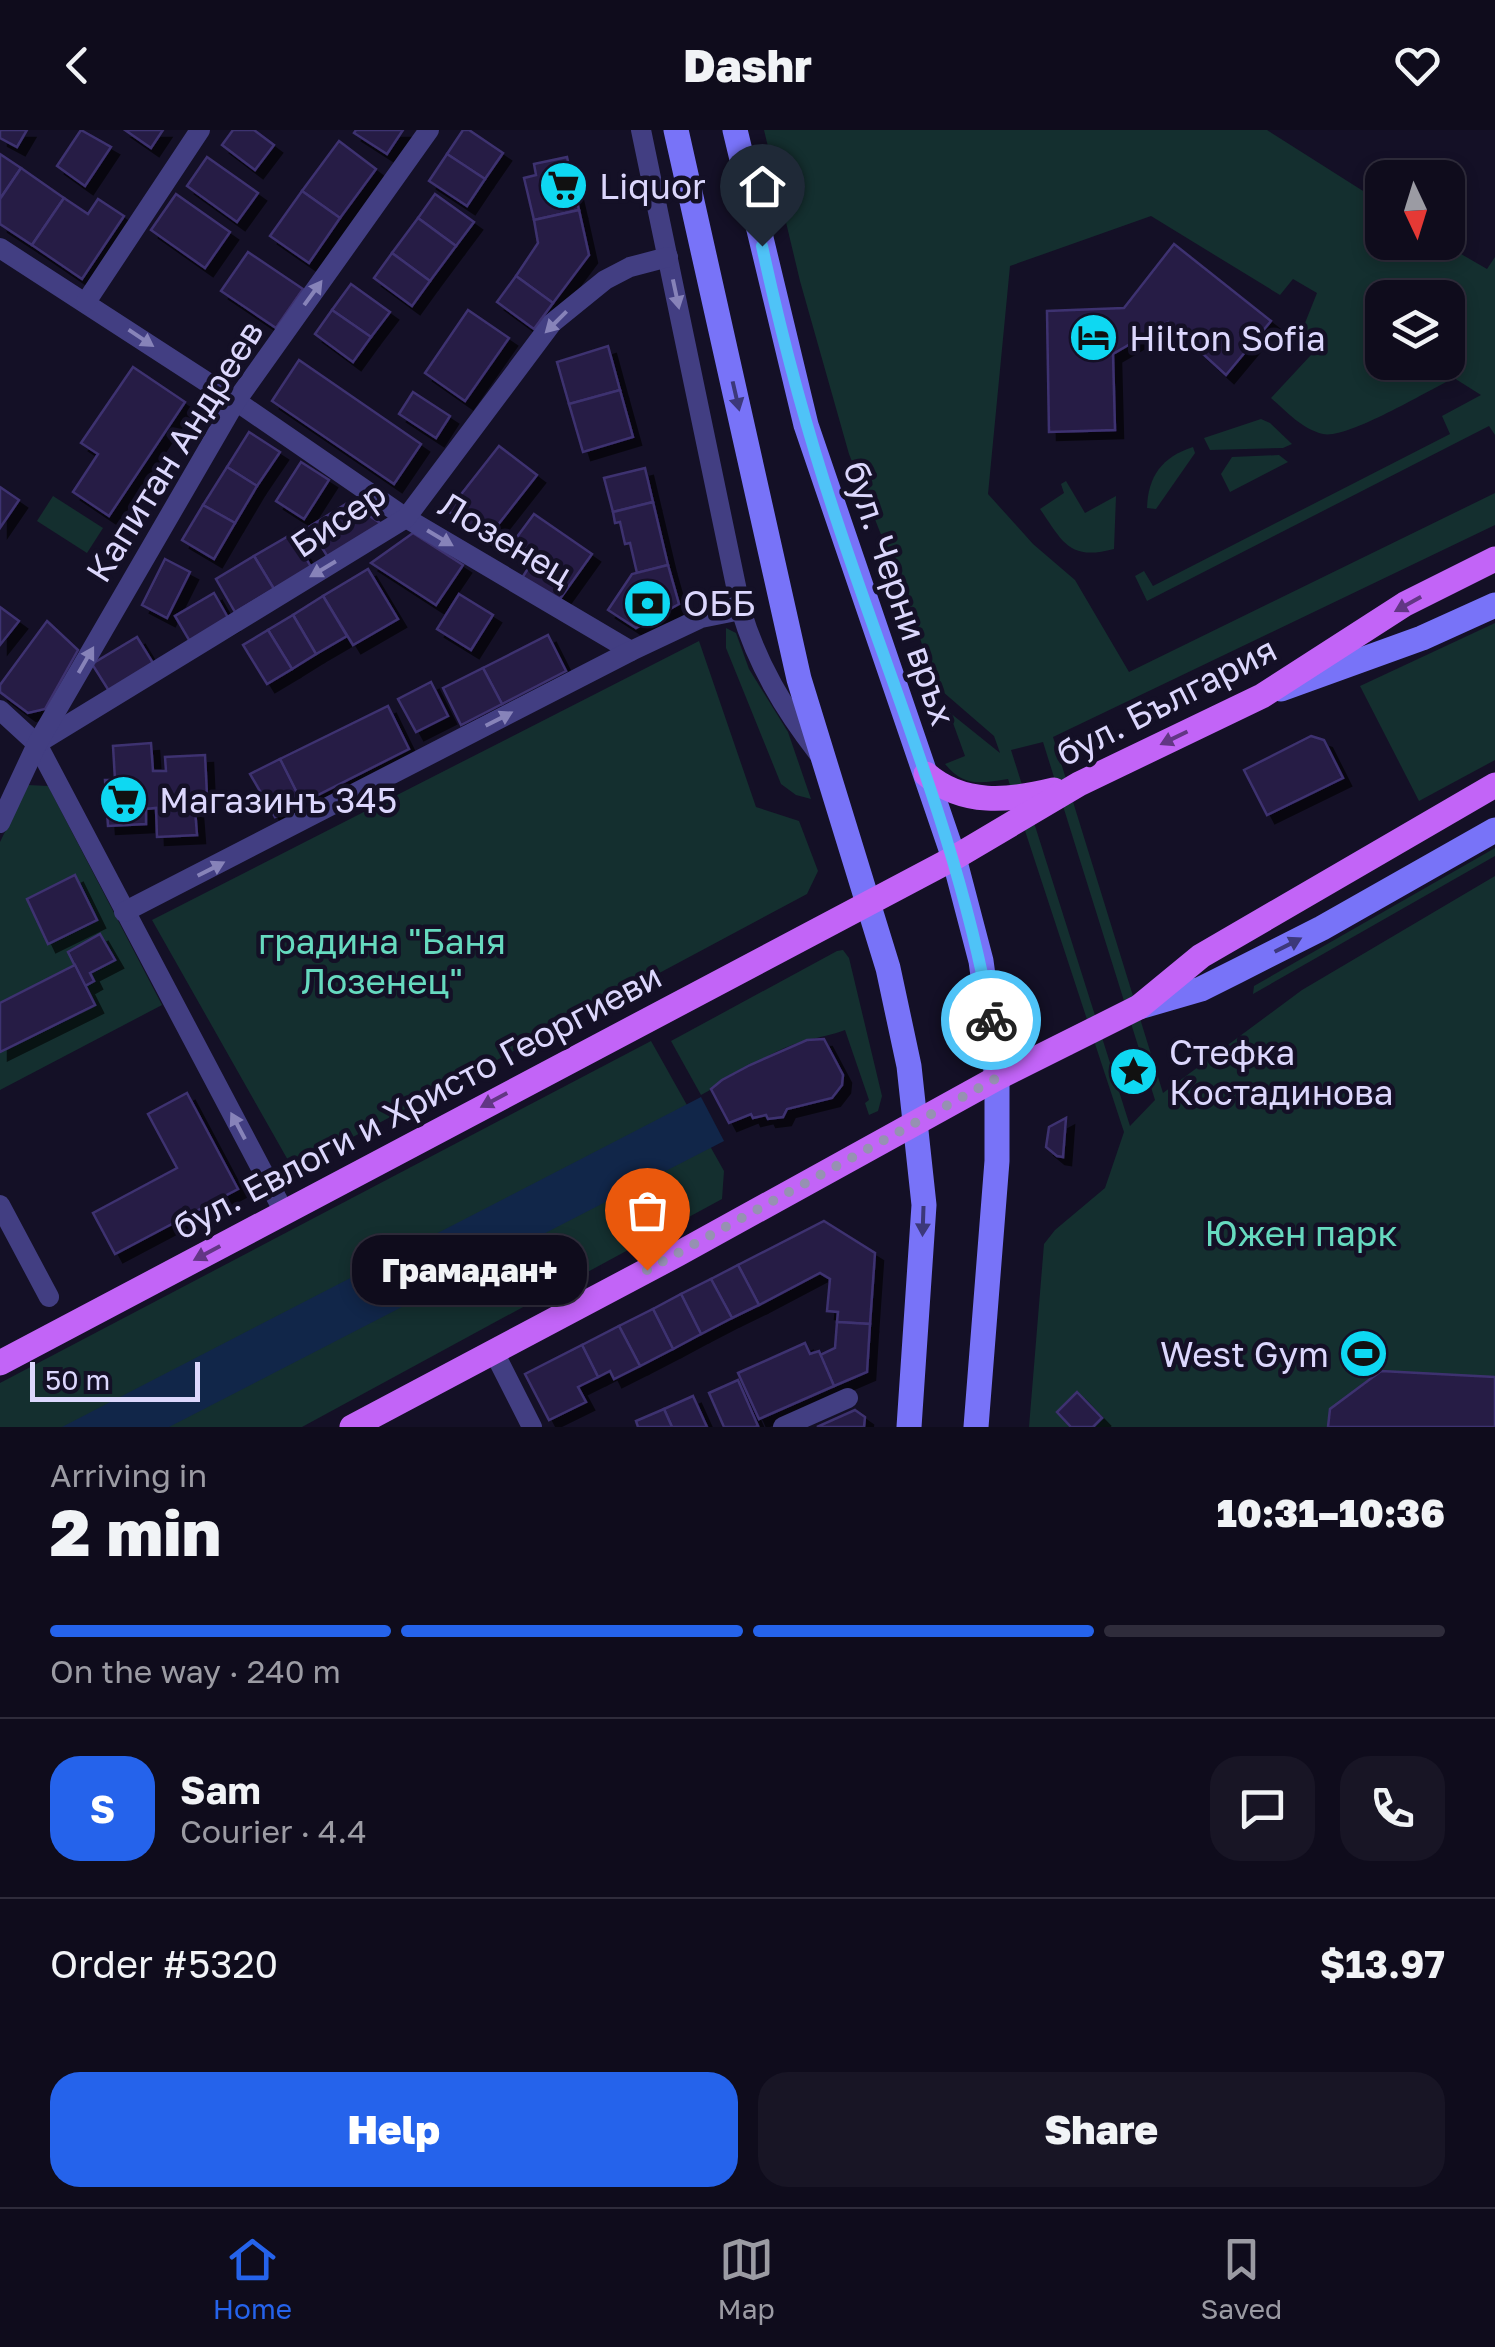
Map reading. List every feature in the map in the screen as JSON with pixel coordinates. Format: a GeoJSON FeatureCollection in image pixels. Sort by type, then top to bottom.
{"type":"FeatureCollection","features":[{"type":"Feature","properties":{"kind":"main road"},"geometry":{"type":"LineString","coordinates":[[676,130],[795,660],[897,1007],[917,1124],[924,1205],[908,1427]]}},
{"type":"Feature","properties":{"kind":"main road","name":"бул. Черни връх"},"geometry":{"type":"LineString","coordinates":[[736,130],[806,424],[954,858],[981,961],[997,1078],[998,1161],[983,1355]]}},
{"type":"Feature","properties":{"kind":"main road","name":"бул. България"},"geometry":{"type":"LineString","coordinates":[[868,902],[954,858],[1079,784],[1262,696],[1405,604],[1495,559]]}},
{"type":"Feature","properties":{"kind":"main road"},"geometry":{"type":"LineString","coordinates":[[1262,696],[1422,638],[1495,605]]}},
{"type":"Feature","properties":{"kind":"main road"},"geometry":{"type":"LineString","coordinates":[[926,774],[955,794],[982,798],[1022,798],[1079,784]]}},
{"type":"Feature","properties":{"kind":"main road"},"geometry":{"type":"LineString","coordinates":[[1139,1007],[1201,956],[1495,785]]}},
{"type":"Feature","properties":{"kind":"main road"},"geometry":{"type":"LineString","coordinates":[[352,1427],[997,1078],[1139,1007],[1200,989],[1237,971],[1322,928],[1495,830]]}},
{"type":"Feature","properties":{"kind":"main road","name":"бул. Евлоги и Христо Георгиеви"},"geometry":{"type":"LineString","coordinates":[[0,1363],[868,902]]}},
{"type":"Feature","properties":{"kind":"main road"},"geometry":{"type":"LineString","coordinates":[[957,1427],[983,1355]]}},
{"type":"Feature","properties":{"kind":"main road"},"geometry":{"type":"LineString","coordinates":[[976,1427],[983,1355]]}},
{"type":"Feature","properties":{"kind":"street"},"geometry":{"type":"LineString","coordinates":[[86,302],[200,130]]}},
{"type":"Feature","properties":{"kind":"street","name":"Капитан Андреев"},"geometry":{"type":"LineString","coordinates":[[0,823],[37,744],[236,401],[429,130]]}},
{"type":"Feature","properties":{"kind":"street"},"geometry":{"type":"LineString","coordinates":[[642,130],[741,610],[752,647],[790,717],[826,762]]}},
{"type":"Feature","properties":{"kind":"street","name":"Лозенец"},"geometry":{"type":"LineString","coordinates":[[0,248],[236,401],[406,518],[631,651]]}},
{"type":"Feature","properties":{"kind":"street","name":"Бисер"},"geometry":{"type":"LineString","coordinates":[[37,744],[406,518],[552,324],[606,280],[630,267],[668,257]]}},
{"type":"Feature","properties":{"kind":"street"},"geometry":{"type":"LineString","coordinates":[[124,912],[631,651],[700,618],[741,610]]}},
{"type":"Feature","properties":{"kind":"street"},"geometry":{"type":"LineString","coordinates":[[0,710],[37,744],[284,1212]]}},
{"type":"Feature","properties":{"kind":"street"},"geometry":{"type":"LineString","coordinates":[[0,1204],[48,1296]]}},
{"type":"Feature","properties":{"kind":"street"},"geometry":{"type":"LineString","coordinates":[[494,1352],[532,1427]]}},
{"type":"Feature","properties":{"kind":"street"},"geometry":{"type":"LineString","coordinates":[[782,1427],[848,1398]]}},
{"type":"Feature","properties":{"kind":"green space","name":"Южен парк"},"geometry":{"type":"Polygon","coordinates":[[[764,130],[1267,130],[1365,192],[1365,260],[1465,260],[1465,256],[1487,269],[1495,257],[1495,435],[1489,426],[1147,601],[1135,576],[1144,571],[1153,586],[1450,434],[1442,416],[1481,395],[1457,380],[1465,380],[1465,280],[1365,280],[1365,380],[1450,380],[1388,413],[1350,429],[1323,434],[1295,419],[1271,398],[1311,355],[1303,328],[1317,293],[1293,279],[1280,295],[1151,216],[1010,266],[988,494],[1033,544],[1075,580],[1129,672],[1495,493],[1495,525],[1053,737],[1163,1093],[1302,990],[1495,876],[1495,1427],[1029,1427],[1044,1244],[1105,1188],[1124,1132],[1008,779],[967,780],[945,764],[965,756],[949,712],[1000,753],[994,736],[935,685],[911,610],[849,454],[800,281],[764,130]],[[1043,742],[1011,750],[1130,1126],[1155,1100],[1043,742]]]}},
{"type":"Feature","properties":{"kind":"green space"},"geometry":{"type":"Polygon","coordinates":[[[1261,419],[1292,444],[1283,448],[1210,450],[1204,438],[1261,419]]]}},
{"type":"Feature","properties":{"kind":"green space"},"geometry":{"type":"Polygon","coordinates":[[[1193,447],[1195,453],[1156,509],[1147,508],[1150,486],[1159,469],[1173,456],[1193,447]]]}},
{"type":"Feature","properties":{"kind":"green space"},"geometry":{"type":"Polygon","coordinates":[[[1279,455],[1288,462],[1230,492],[1221,474],[1232,457],[1279,455]]]}},
{"type":"Feature","properties":{"kind":"green space"},"geometry":{"type":"Polygon","coordinates":[[[1066,481],[1085,513],[1116,496],[1114,549],[1077,550],[1055,531],[1040,509],[1064,493],[1061,484],[1066,481]]]}},
{"type":"Feature","properties":{"kind":"green space"},"geometry":{"type":"Polygon","coordinates":[[[53,496],[103,528],[87,553],[37,521],[53,496]]]}},
{"type":"Feature","properties":{"kind":"green space"},"geometry":{"type":"Polygon","coordinates":[[[1495,623],[1495,760],[1419,801],[1360,686],[1495,623]]]}},
{"type":"Feature","properties":{"kind":"green space"},"geometry":{"type":"Polygon","coordinates":[[[726,628],[736,633],[749,669],[788,732],[811,799],[796,795],[781,784],[726,648],[726,628]]]}},
{"type":"Feature","properties":{"kind":"green space","name":"градина \"Баня Лозенец\""},"geometry":{"type":"Polygon","coordinates":[[[699,641],[756,807],[799,821],[818,871],[807,894],[293,1169],[152,920],[699,641]]]}},
{"type":"Feature","properties":{"kind":"green space"},"geometry":{"type":"Polygon","coordinates":[[[28,785],[48,786],[162,1005],[0,1090],[0,842],[28,785]]]}},
{"type":"Feature","properties":{"kind":"green space"},"geometry":{"type":"Polygon","coordinates":[[[1495,848],[1495,856],[1253,994],[1254,986],[1495,848]]]}},
{"type":"Feature","properties":{"kind":"green space"},"geometry":{"type":"Polygon","coordinates":[[[843,950],[849,958],[882,1096],[878,1111],[869,1115],[865,1103],[869,1100],[845,1030],[779,1051],[701,1095],[671,1041],[843,950]]]}},
{"type":"Feature","properties":{"kind":"green space"},"geometry":{"type":"Polygon","coordinates":[[[651,1041],[724,1171],[722,1199],[302,1427],[0,1427],[0,1383],[651,1041]]]}},
{"type":"Feature","properties":{"kind":"water"},"geometry":{"type":"Polygon","coordinates":[[[701,1097],[724,1141],[169,1427],[62,1427],[701,1097]]]}},
{"type":"Feature","properties":{"kind":"building"},"geometry":{"type":"Polygon","coordinates":[[[0,130],[27,130],[17,147],[0,138],[0,130]]]}},
{"type":"Feature","properties":{"kind":"building"},"geometry":{"type":"Polygon","coordinates":[[[81,130],[111,147],[85,186],[57,166],[81,130]]]}},
{"type":"Feature","properties":{"kind":"building"},"geometry":{"type":"Polygon","coordinates":[[[125,130],[163,130],[151,148],[125,130]]]}},
{"type":"Feature","properties":{"kind":"building"},"geometry":{"type":"Polygon","coordinates":[[[233,130],[254,130],[274,145],[255,170],[222,145],[233,130]]]}},
{"type":"Feature","properties":{"kind":"building"},"geometry":{"type":"Polygon","coordinates":[[[403,130],[387,154],[354,133],[403,130]]]}},
{"type":"Feature","properties":{"kind":"building"},"geometry":{"type":"Polygon","coordinates":[[[463,130],[503,153],[485,179],[447,154],[463,130]]]}},
{"type":"Feature","properties":{"kind":"building"},"geometry":{"type":"Polygon","coordinates":[[[339,141],[376,169],[340,218],[302,191],[339,141]]]}},
{"type":"Feature","properties":{"kind":"building"},"geometry":{"type":"Polygon","coordinates":[[[0,154],[21,168],[0,199],[0,154]]]}},
{"type":"Feature","properties":{"kind":"building"},"geometry":{"type":"Polygon","coordinates":[[[447,154],[485,179],[467,206],[429,181],[447,154]]]}},
{"type":"Feature","properties":{"kind":"building"},"geometry":{"type":"Polygon","coordinates":[[[207,157],[258,193],[237,222],[187,186],[207,157]]]}},
{"type":"Feature","properties":{"kind":"building"},"geometry":{"type":"Polygon","coordinates":[[[567,157],[579,210],[534,220],[524,178],[536,175],[534,164],[567,157]]]}},
{"type":"Feature","properties":{"kind":"building"},"geometry":{"type":"Polygon","coordinates":[[[21,168],[64,198],[32,245],[0,224],[0,199],[21,168]]]}},
{"type":"Feature","properties":{"kind":"building"},"geometry":{"type":"Polygon","coordinates":[[[302,191],[340,218],[309,263],[270,236],[302,191]]]}},
{"type":"Feature","properties":{"kind":"building"},"geometry":{"type":"Polygon","coordinates":[[[176,194],[230,232],[205,268],[151,230],[176,194]]]}},
{"type":"Feature","properties":{"kind":"building"},"geometry":{"type":"Polygon","coordinates":[[[435,194],[474,222],[456,246],[418,218],[435,194]]]}},
{"type":"Feature","properties":{"kind":"building"},"geometry":{"type":"Polygon","coordinates":[[[64,198],[88,214],[98,199],[124,216],[82,279],[32,245],[64,198]]]}},
{"type":"Feature","properties":{"kind":"building"},"geometry":{"type":"Polygon","coordinates":[[[579,210],[589,255],[553,303],[516,276],[538,243],[534,220],[579,210]]]}},
{"type":"Feature","properties":{"kind":"building"},"geometry":{"type":"Polygon","coordinates":[[[418,218],[456,246],[430,281],[392,253],[418,218]]]}},
{"type":"Feature","properties":{"kind":"building","name":"Hilton Sofia"},"geometry":{"type":"Polygon","coordinates":[[[1174,244],[1271,321],[1226,375],[1168,322],[1113,354],[1115,430],[1049,432],[1047,311],[1124,308],[1174,244]]]}},
{"type":"Feature","properties":{"kind":"building"},"geometry":{"type":"Polygon","coordinates":[[[248,252],[303,289],[276,328],[221,291],[248,252]]]}},
{"type":"Feature","properties":{"kind":"building"},"geometry":{"type":"Polygon","coordinates":[[[392,253],[430,281],[412,306],[374,278],[392,253]]]}},
{"type":"Feature","properties":{"kind":"building"},"geometry":{"type":"Polygon","coordinates":[[[516,276],[553,303],[534,329],[497,302],[516,276]]]}},
{"type":"Feature","properties":{"kind":"building"},"geometry":{"type":"Polygon","coordinates":[[[351,284],[390,312],[371,337],[332,310],[351,284]]]}},
{"type":"Feature","properties":{"kind":"building"},"geometry":{"type":"Polygon","coordinates":[[[332,310],[371,337],[353,362],[315,334],[332,310]]]}},
{"type":"Feature","properties":{"kind":"building"},"geometry":{"type":"Polygon","coordinates":[[[468,310],[509,338],[465,401],[425,373],[468,310]]]}},
{"type":"Feature","properties":{"kind":"building"},"geometry":{"type":"Polygon","coordinates":[[[608,346],[620,390],[569,404],[557,362],[608,346]]]}},
{"type":"Feature","properties":{"kind":"building"},"geometry":{"type":"Polygon","coordinates":[[[299,360],[421,444],[394,484],[272,401],[299,360]]]}},
{"type":"Feature","properties":{"kind":"building"},"geometry":{"type":"Polygon","coordinates":[[[133,367],[185,402],[109,516],[73,492],[98,454],[81,443],[133,367]]]}},
{"type":"Feature","properties":{"kind":"building"},"geometry":{"type":"Polygon","coordinates":[[[620,390],[633,437],[583,452],[569,404],[620,390]]]}},
{"type":"Feature","properties":{"kind":"building"},"geometry":{"type":"Polygon","coordinates":[[[413,392],[450,416],[436,438],[399,414],[413,392]]]}},
{"type":"Feature","properties":{"kind":"building"},"geometry":{"type":"Polygon","coordinates":[[[249,432],[280,452],[257,486],[227,467],[249,432]]]}},
{"type":"Feature","properties":{"kind":"building"},"geometry":{"type":"Polygon","coordinates":[[[499,446],[537,475],[486,540],[448,511],[499,446]]]}},
{"type":"Feature","properties":{"kind":"building"},"geometry":{"type":"Polygon","coordinates":[[[301,462],[329,480],[304,519],[276,501],[301,462]]]}},
{"type":"Feature","properties":{"kind":"building"},"geometry":{"type":"Polygon","coordinates":[[[227,467],[257,486],[235,523],[203,505],[227,467]]]}},
{"type":"Feature","properties":{"kind":"building"},"geometry":{"type":"Polygon","coordinates":[[[645,468],[653,502],[613,512],[604,478],[645,468]]]}},
{"type":"Feature","properties":{"kind":"building"},"geometry":{"type":"Polygon","coordinates":[[[0,487],[19,500],[0,528],[0,487]]]}},
{"type":"Feature","properties":{"kind":"building"},"geometry":{"type":"Polygon","coordinates":[[[349,502],[383,525],[329,559],[309,527],[349,502]]]}},
{"type":"Feature","properties":{"kind":"building"},"geometry":{"type":"Polygon","coordinates":[[[653,502],[668,565],[637,573],[630,543],[625,544],[620,522],[615,523],[613,512],[653,502]]]}},
{"type":"Feature","properties":{"kind":"building"},"geometry":{"type":"Polygon","coordinates":[[[203,505],[235,523],[214,559],[182,540],[203,505]]]}},
{"type":"Feature","properties":{"kind":"building"},"geometry":{"type":"Polygon","coordinates":[[[534,514],[592,554],[557,603],[522,578],[536,556],[514,541],[534,514]]]}},
{"type":"Feature","properties":{"kind":"building"},"geometry":{"type":"Polygon","coordinates":[[[413,533],[463,565],[436,605],[371,563],[413,533]]]}},
{"type":"Feature","properties":{"kind":"building"},"geometry":{"type":"Polygon","coordinates":[[[292,534],[311,567],[274,589],[254,556],[292,534]]]}},
{"type":"Feature","properties":{"kind":"building"},"geometry":{"type":"Polygon","coordinates":[[[254,556],[274,589],[235,612],[216,579],[254,556]]]}},
{"type":"Feature","properties":{"kind":"building"},"geometry":{"type":"Polygon","coordinates":[[[165,559],[190,572],[167,618],[142,605],[165,559]]]}},
{"type":"Feature","properties":{"kind":"building"},"geometry":{"type":"Polygon","coordinates":[[[668,565],[679,604],[636,628],[608,610],[632,574],[668,565]]]}},
{"type":"Feature","properties":{"kind":"building"},"geometry":{"type":"Polygon","coordinates":[[[368,569],[398,619],[353,645],[323,596],[368,569]]]}},
{"type":"Feature","properties":{"kind":"building"},"geometry":{"type":"Polygon","coordinates":[[[214,593],[231,623],[192,645],[175,616],[214,593]]]}},
{"type":"Feature","properties":{"kind":"building"},"geometry":{"type":"Polygon","coordinates":[[[459,594],[493,615],[471,650],[437,629],[459,594]]]}},
{"type":"Feature","properties":{"kind":"building"},"geometry":{"type":"Polygon","coordinates":[[[323,596],[347,636],[316,654],[293,615],[323,596]]]}},
{"type":"Feature","properties":{"kind":"building"},"geometry":{"type":"Polygon","coordinates":[[[0,607],[19,621],[0,645],[0,607]]]}},
{"type":"Feature","properties":{"kind":"building"},"geometry":{"type":"Polygon","coordinates":[[[293,615],[316,654],[292,669],[268,630],[293,615]]]}},
{"type":"Feature","properties":{"kind":"building"},"geometry":{"type":"Polygon","coordinates":[[[47,621],[78,650],[45,709],[28,713],[0,692],[0,685],[47,621]]]}},
{"type":"Feature","properties":{"kind":"building"},"geometry":{"type":"Polygon","coordinates":[[[268,630],[292,669],[267,684],[243,645],[268,630]]]}},
{"type":"Feature","properties":{"kind":"building"},"geometry":{"type":"Polygon","coordinates":[[[548,635],[566,671],[502,704],[483,668],[548,635]]]}},
{"type":"Feature","properties":{"kind":"building"},"geometry":{"type":"Polygon","coordinates":[[[137,637],[153,663],[109,691],[92,664],[137,637]]]}},
{"type":"Feature","properties":{"kind":"building"},"geometry":{"type":"Polygon","coordinates":[[[483,668],[502,704],[461,725],[443,688],[483,668]]]}},
{"type":"Feature","properties":{"kind":"building"},"geometry":{"type":"Polygon","coordinates":[[[431,682],[448,716],[416,732],[398,699],[431,682]]]}},
{"type":"Feature","properties":{"kind":"building"},"geometry":{"type":"Polygon","coordinates":[[[388,706],[409,749],[302,803],[280,759],[388,706]]]}},
{"type":"Feature","properties":{"kind":"building"},"geometry":{"type":"Polygon","coordinates":[[[1311,736],[1324,740],[1343,778],[1267,815],[1244,770],[1311,736]]]}},
{"type":"Feature","properties":{"kind":"building"},"geometry":{"type":"Polygon","coordinates":[[[151,743],[153,771],[166,771],[165,757],[205,755],[207,796],[194,796],[197,835],[157,837],[156,808],[146,809],[146,824],[108,826],[105,780],[115,780],[113,746],[151,743]]]}},
{"type":"Feature","properties":{"kind":"building"},"geometry":{"type":"Polygon","coordinates":[[[280,759],[302,803],[275,817],[250,774],[280,759]]]}},
{"type":"Feature","properties":{"kind":"building"},"geometry":{"type":"Polygon","coordinates":[[[75,875],[97,920],[48,944],[27,899],[75,875]]]}},
{"type":"Feature","properties":{"kind":"building"},"geometry":{"type":"Polygon","coordinates":[[[100,934],[115,960],[90,973],[94,981],[85,986],[68,952],[100,934]]]}},
{"type":"Feature","properties":{"kind":"building"},"geometry":{"type":"Polygon","coordinates":[[[75,965],[95,1005],[0,1052],[0,1003],[75,965]]]}},
{"type":"Feature","properties":{"kind":"building"},"geometry":{"type":"Polygon","coordinates":[[[824,1039],[843,1075],[842,1085],[832,1098],[787,1109],[783,1117],[753,1118],[751,1114],[729,1123],[711,1089],[750,1065],[807,1040],[824,1039]]]}},
{"type":"Feature","properties":{"kind":"building"},"geometry":{"type":"Polygon","coordinates":[[[187,1093],[238,1189],[115,1254],[93,1213],[177,1168],[148,1114],[187,1093]]]}},
{"type":"Feature","properties":{"kind":"building"},"geometry":{"type":"Polygon","coordinates":[[[1066,1118],[1063,1157],[1046,1147],[1049,1127],[1066,1118]]]}},
{"type":"Feature","properties":{"kind":"building"},"geometry":{"type":"Polygon","coordinates":[[[824,1221],[875,1253],[870,1324],[837,1322],[838,1312],[827,1311],[830,1279],[820,1273],[759,1305],[738,1265],[824,1221]]]}},
{"type":"Feature","properties":{"kind":"building"},"geometry":{"type":"Polygon","coordinates":[[[738,1265],[759,1305],[732,1318],[711,1279],[738,1265]]]}},
{"type":"Feature","properties":{"kind":"building"},"geometry":{"type":"Polygon","coordinates":[[[711,1279],[732,1318],[701,1334],[681,1294],[711,1279]]]}},
{"type":"Feature","properties":{"kind":"building"},"geometry":{"type":"Polygon","coordinates":[[[681,1294],[701,1334],[673,1349],[653,1309],[681,1294]]]}},
{"type":"Feature","properties":{"kind":"building"},"geometry":{"type":"Polygon","coordinates":[[[653,1309],[673,1349],[640,1366],[619,1326],[653,1309]]]}},
{"type":"Feature","properties":{"kind":"building"},"geometry":{"type":"Polygon","coordinates":[[[837,1322],[870,1324],[867,1372],[834,1386],[820,1355],[835,1348],[837,1322]]]}},
{"type":"Feature","properties":{"kind":"building"},"geometry":{"type":"Polygon","coordinates":[[[619,1326],[640,1366],[614,1379],[610,1371],[598,1377],[582,1345],[619,1326]]]}},
{"type":"Feature","properties":{"kind":"building"},"geometry":{"type":"Polygon","coordinates":[[[805,1343],[810,1354],[819,1351],[834,1386],[759,1419],[738,1373],[805,1343]]]}},
{"type":"Feature","properties":{"kind":"building"},"geometry":{"type":"Polygon","coordinates":[[[582,1345],[598,1377],[578,1387],[586,1402],[549,1420],[525,1374],[582,1345]]]}},
{"type":"Feature","properties":{"kind":"building"},"geometry":{"type":"Polygon","coordinates":[[[1381,1371],[1495,1377],[1495,1427],[1328,1427],[1330,1409],[1381,1371]]]}},
{"type":"Feature","properties":{"kind":"building"},"geometry":{"type":"Polygon","coordinates":[[[738,1380],[758,1426],[724,1427],[709,1393],[738,1380]]]}},
{"type":"Feature","properties":{"kind":"building"},"geometry":{"type":"Polygon","coordinates":[[[1077,1392],[1102,1418],[1093,1427],[1071,1427],[1057,1412],[1077,1392]]]}},
{"type":"Feature","properties":{"kind":"building"},"geometry":{"type":"Polygon","coordinates":[[[693,1396],[707,1427],[672,1427],[664,1409],[693,1396]]]}},
{"type":"Feature","properties":{"kind":"building"},"geometry":{"type":"Polygon","coordinates":[[[664,1409],[672,1427],[638,1427],[636,1421],[664,1409]]]}},
{"type":"Feature","properties":{"kind":"building"},"geometry":{"type":"Polygon","coordinates":[[[855,1410],[865,1417],[864,1427],[817,1427],[855,1410]]]}},
{"type":"Feature","properties":{"kind":"way so far"},"geometry":{"type":"LineString","coordinates":[[647,1270],[997,1078],[991,1020]]}},
{"type":"Feature","properties":{"kind":"place","name":"Liquor"},"geometry":{"type":"Point","coordinates":[564,186]}},
{"type":"Feature","properties":{"kind":"place","name":"Hilton Sofia"},"geometry":{"type":"Point","coordinates":[1094,338]}},
{"type":"Feature","properties":{"kind":"place","name":"ОББ"},"geometry":{"type":"Point","coordinates":[648,603]}},
{"type":"Feature","properties":{"kind":"place","name":"Магазинъ 345"},"geometry":{"type":"Point","coordinates":[124,800]}},
{"type":"Feature","properties":{"kind":"place","name":"Стефка Костадинова"},"geometry":{"type":"Point","coordinates":[1134,1072]}},
{"type":"Feature","properties":{"kind":"place","name":"Грамадан+"},"geometry":{"type":"Point","coordinates":[647,1270]}},
{"type":"Feature","properties":{"kind":"place","name":"West Gym"},"geometry":{"type":"Point","coordinates":[1364,1354]}},
{"type":"Feature","properties":{"kind":"route"},"geometry":{"type":"LineString","coordinates":[[762,246],[826,488],[962,884],[991,1020]]}}]}
